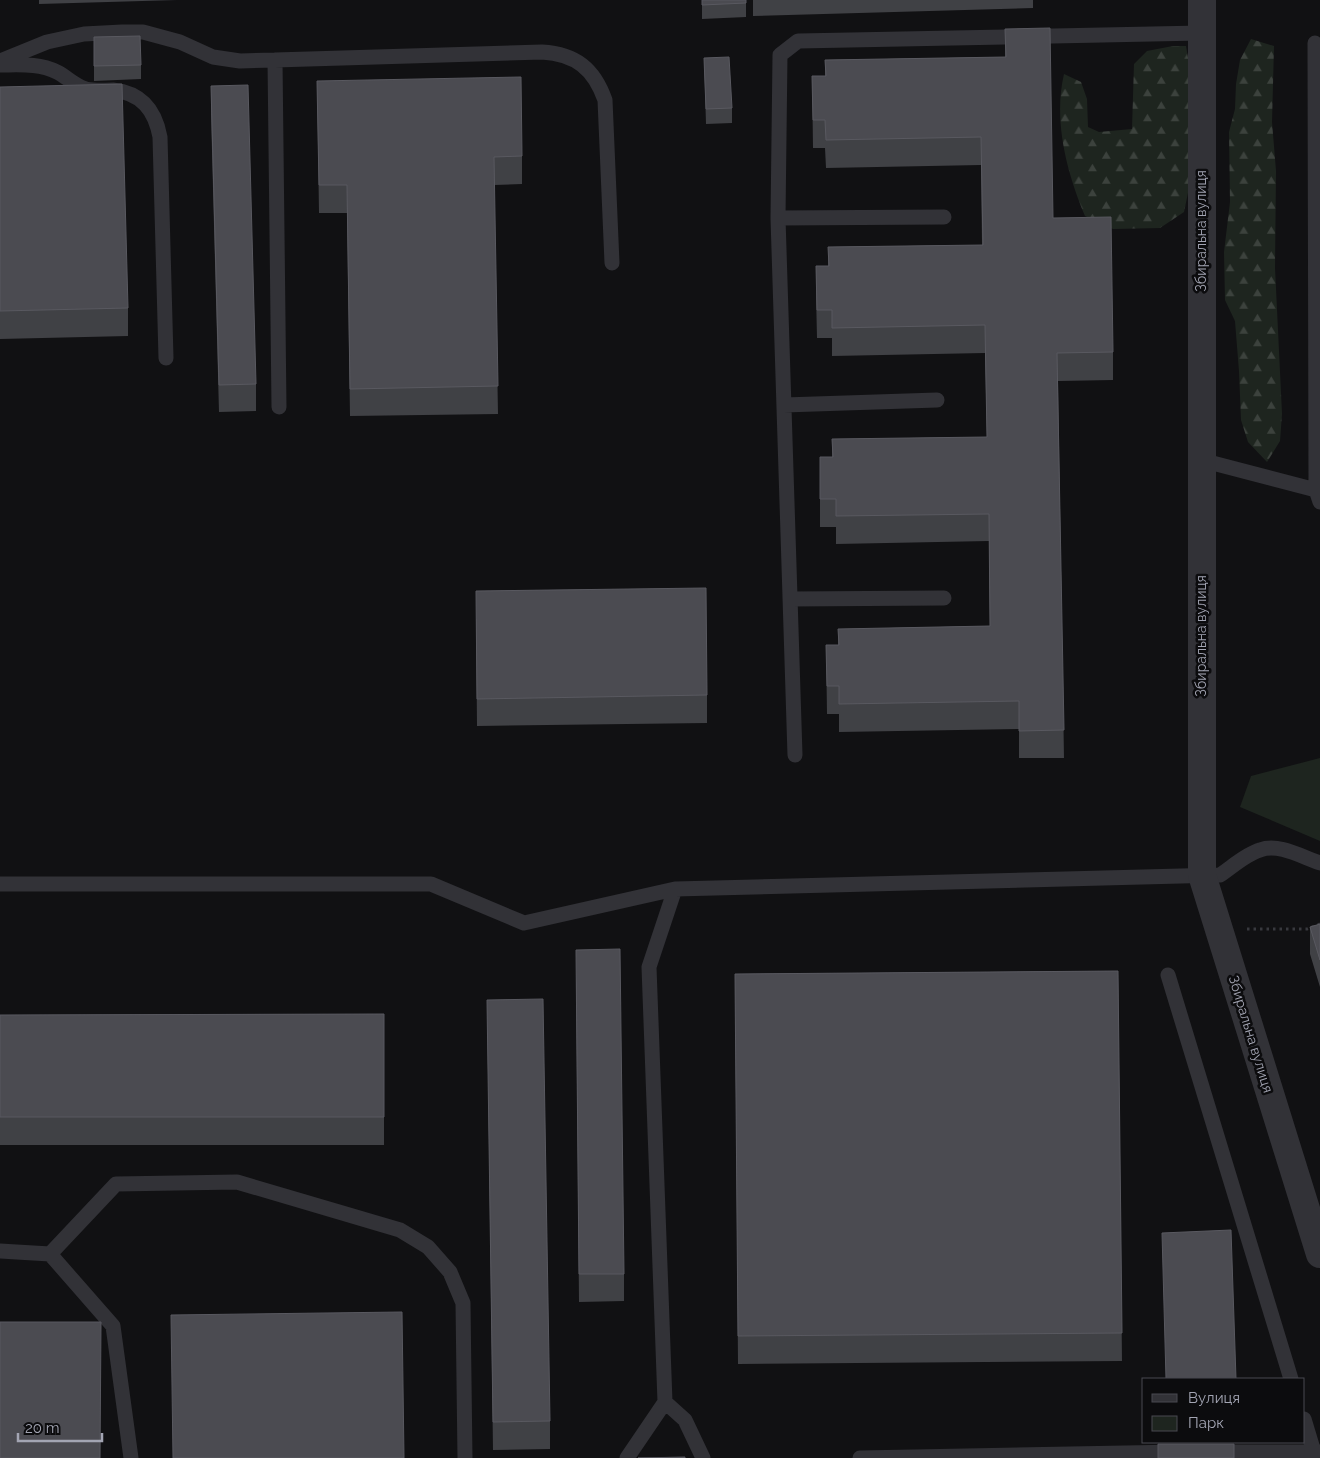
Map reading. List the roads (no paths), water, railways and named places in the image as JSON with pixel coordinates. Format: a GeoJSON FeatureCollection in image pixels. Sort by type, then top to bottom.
{"type":"FeatureCollection","features":[{"type":"Feature","properties":{"kind":"street","name":"Збиральна вулиця"},"geometry":{"type":"LineString","coordinates":[[1202,0],[1202,875],[1320,1254]]}},
{"type":"Feature","properties":{"kind":"lane"},"geometry":{"type":"LineString","coordinates":[[0,61],[47,42],[84,34],[122,32],[143,32],[180,42],[213,57],[240,61],[542,52],[566,56],[577,61],[595,78],[605,100],[612,263]]}},
{"type":"Feature","properties":{"kind":"lane"},"geometry":{"type":"LineString","coordinates":[[795,755],[778,218],[780,55],[798,42],[1201,33]]}},
{"type":"Feature","properties":{"kind":"lane"},"geometry":{"type":"LineString","coordinates":[[1201,460],[1318,496],[1315,43]]}},
{"type":"Feature","properties":{"kind":"lane"},"geometry":{"type":"LineString","coordinates":[[275,60],[279,407]]}},
{"type":"Feature","properties":{"kind":"lane"},"geometry":{"type":"LineString","coordinates":[[0,65],[46,67],[87,89],[122,91],[134,95],[151,110],[157,123],[160,137],[166,358]]}},
{"type":"Feature","properties":{"kind":"lane"},"geometry":{"type":"LineString","coordinates":[[778,218],[944,217]]}},
{"type":"Feature","properties":{"kind":"lane"},"geometry":{"type":"LineString","coordinates":[[784,405],[937,400]]}},
{"type":"Feature","properties":{"kind":"lane"},"geometry":{"type":"LineString","coordinates":[[790,599],[944,598]]}},
{"type":"Feature","properties":{"kind":"lane"},"geometry":{"type":"LineString","coordinates":[[0,884],[431,884],[524,923],[675,889],[1220,875],[1255,852],[1265,848],[1281,850],[1320,863]]}},
{"type":"Feature","properties":{"kind":"lane"},"geometry":{"type":"LineString","coordinates":[[627,1458],[665,1402],[649,968],[675,889]]}},
{"type":"Feature","properties":{"kind":"lane"},"geometry":{"type":"LineString","coordinates":[[1168,975],[1292,1378]]}},
{"type":"Feature","properties":{"kind":"lane"},"geometry":{"type":"LineString","coordinates":[[50,1254],[116,1184],[237,1182],[400,1230],[428,1247],[450,1272],[463,1303],[465,1458]]}},
{"type":"Feature","properties":{"kind":"lane"},"geometry":{"type":"LineString","coordinates":[[0,1251],[50,1254],[113,1326],[131,1458]]}},
{"type":"Feature","properties":{"kind":"lane"},"geometry":{"type":"LineString","coordinates":[[665,1402],[685,1420],[703,1458]]}},
{"type":"Feature","properties":{"kind":"lane"},"geometry":{"type":"LineString","coordinates":[[860,1458],[1195,1452],[1285,1455],[1317,1452],[1305,1422]]}}]}
